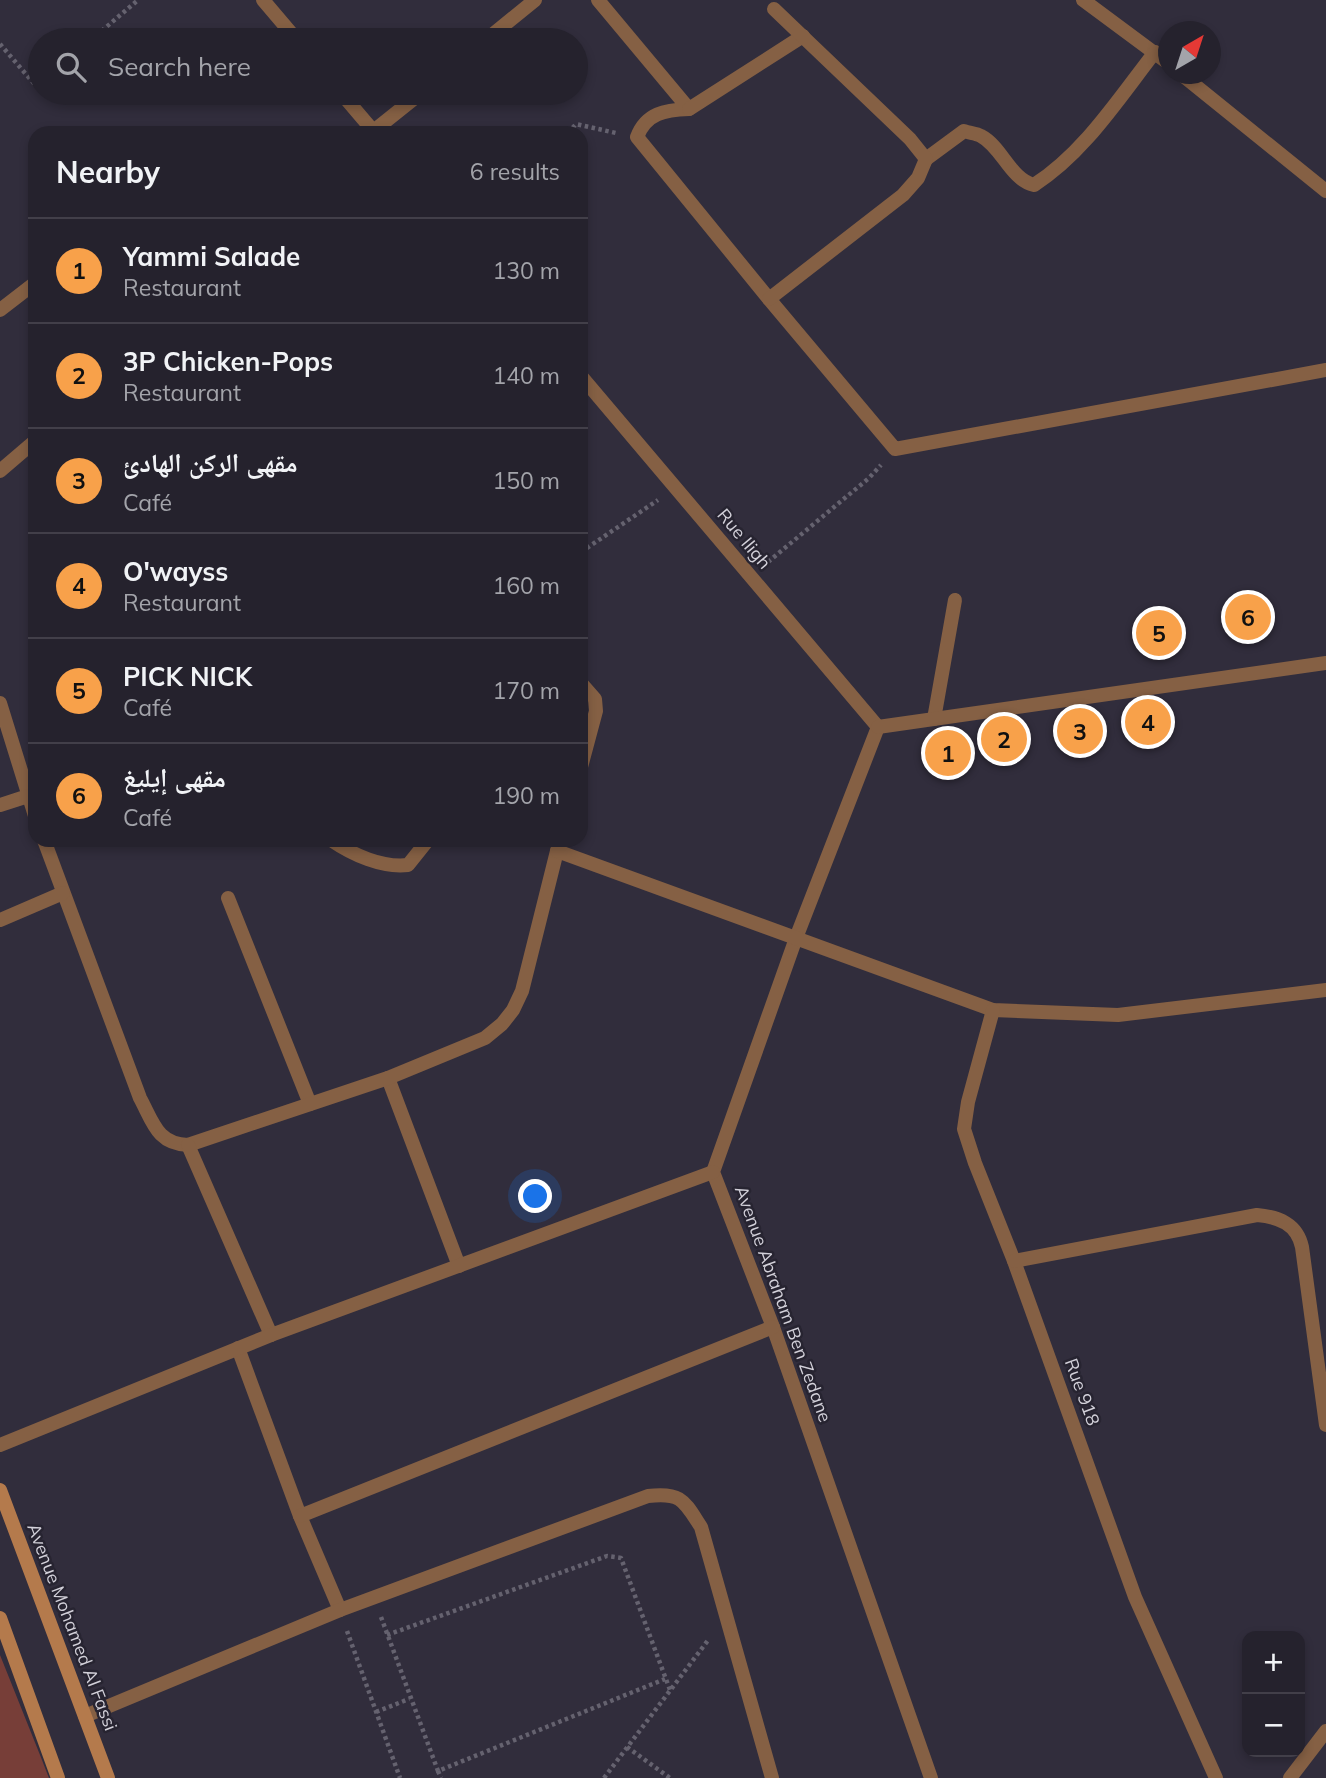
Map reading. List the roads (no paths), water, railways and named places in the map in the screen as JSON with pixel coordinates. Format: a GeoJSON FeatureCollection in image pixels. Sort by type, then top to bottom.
{"type":"FeatureCollection","features":[{"type":"Feature","properties":{"kind":"street"},"geometry":{"type":"LineString","coordinates":[[263,0],[287,28]]}},
{"type":"Feature","properties":{"kind":"street"},"geometry":{"type":"LineString","coordinates":[[501,28],[535,0]]}},
{"type":"Feature","properties":{"kind":"street"},"geometry":{"type":"LineString","coordinates":[[598,0],[689,109]]}},
{"type":"Feature","properties":{"kind":"street"},"geometry":{"type":"LineString","coordinates":[[1083,0],[1158,55]]}},
{"type":"Feature","properties":{"kind":"street"},"geometry":{"type":"LineString","coordinates":[[774,9],[910,139],[926,159]]}},
{"type":"Feature","properties":{"kind":"street"},"geometry":{"type":"LineString","coordinates":[[803,36],[689,109],[666,110],[650,117],[637,137],[895,449],[1326,370]]}},
{"type":"Feature","properties":{"kind":"street"},"geometry":{"type":"LineString","coordinates":[[769,299],[903,195],[918,178],[926,159],[964,131],[982,136],[1016,173],[1027,183],[1034,185],[1067,159],[1099,124],[1155,52]]}},
{"type":"Feature","properties":{"kind":"street"},"geometry":{"type":"LineString","coordinates":[[1193,84],[1326,191]]}},
{"type":"Feature","properties":{"kind":"street"},"geometry":{"type":"LineString","coordinates":[[351,105],[369,126]]}},
{"type":"Feature","properties":{"kind":"street"},"geometry":{"type":"LineString","coordinates":[[381,126],[407,105]]}},
{"type":"Feature","properties":{"kind":"street"},"geometry":{"type":"LineString","coordinates":[[0,310],[28,288]]}},
{"type":"Feature","properties":{"kind":"street","name":"Rue Iligh"},"geometry":{"type":"LineString","coordinates":[[588,384],[878,727]]}},
{"type":"Feature","properties":{"kind":"street"},"geometry":{"type":"LineString","coordinates":[[0,471],[28,447]]}},
{"type":"Feature","properties":{"kind":"street"},"geometry":{"type":"LineString","coordinates":[[934,719],[955,600]]}},
{"type":"Feature","properties":{"kind":"street"},"geometry":{"type":"LineString","coordinates":[[878,727],[1326,663]]}},
{"type":"Feature","properties":{"kind":"street"},"geometry":{"type":"LineString","coordinates":[[588,691],[595,699],[596,711],[588,741]]}},
{"type":"Feature","properties":{"kind":"street"},"geometry":{"type":"LineString","coordinates":[[0,703],[28,796],[0,805]]}},
{"type":"Feature","properties":{"kind":"street","name":"Avenue Abraham Ben Zedane"},"geometry":{"type":"LineString","coordinates":[[878,727],[796,938],[713,1172],[773,1327],[931,1778]]}},
{"type":"Feature","properties":{"kind":"street"},"geometry":{"type":"LineString","coordinates":[[47,847],[140,1098],[159,1135],[171,1143],[188,1145],[388,1078],[485,1038],[502,1024],[513,1010],[522,991],[558,847]]}},
{"type":"Feature","properties":{"kind":"street"},"geometry":{"type":"LineString","coordinates":[[342,847],[391,867],[408,865],[422,847]]}},
{"type":"Feature","properties":{"kind":"street"},"geometry":{"type":"LineString","coordinates":[[561,847],[796,938],[993,1010],[1118,1014],[1326,990]]}},
{"type":"Feature","properties":{"kind":"street"},"geometry":{"type":"LineString","coordinates":[[0,920],[63,893]]}},
{"type":"Feature","properties":{"kind":"street"},"geometry":{"type":"LineString","coordinates":[[228,898],[310,1104]]}},
{"type":"Feature","properties":{"kind":"street","name":"Rue 918"},"geometry":{"type":"LineString","coordinates":[[993,1010],[968,1102],[964,1129],[1135,1597],[1216,1778]]}},
{"type":"Feature","properties":{"kind":"street"},"geometry":{"type":"LineString","coordinates":[[388,1078],[459,1266]]}},
{"type":"Feature","properties":{"kind":"street"},"geometry":{"type":"LineString","coordinates":[[188,1145],[271,1335]]}},
{"type":"Feature","properties":{"kind":"street"},"geometry":{"type":"LineString","coordinates":[[0,1445],[271,1335],[713,1172]]}},
{"type":"Feature","properties":{"kind":"street"},"geometry":{"type":"LineString","coordinates":[[1014,1261],[1257,1215],[1283,1221],[1293,1227],[1300,1236],[1326,1425]]}},
{"type":"Feature","properties":{"kind":"street"},"geometry":{"type":"LineString","coordinates":[[300,1516],[773,1327]]}},
{"type":"Feature","properties":{"kind":"street"},"geometry":{"type":"LineString","coordinates":[[238,1348],[300,1516],[340,1610]]}},
{"type":"Feature","properties":{"kind":"street","name":"Avenue Mohamed Al Fassi"},"geometry":{"type":"LineString","coordinates":[[0,1490],[108,1778]]}},
{"type":"Feature","properties":{"kind":"street"},"geometry":{"type":"LineString","coordinates":[[85,1716],[340,1610],[648,1496],[664,1494],[676,1496],[687,1505],[701,1527],[772,1778]]}},
{"type":"Feature","properties":{"kind":"street"},"geometry":{"type":"LineString","coordinates":[[0,1618],[58,1778]]}},
{"type":"Feature","properties":{"kind":"street"},"geometry":{"type":"LineString","coordinates":[[1290,1778],[1326,1731]]}},
{"type":"Feature","properties":{"kind":"place","name":"مقهى إيليغ"},"geometry":{"type":"Point","coordinates":[1248,617]}},
{"type":"Feature","properties":{"kind":"place","name":"PICK NICK"},"geometry":{"type":"Point","coordinates":[1159,633]}},
{"type":"Feature","properties":{"kind":"place","name":"O'wayss"},"geometry":{"type":"Point","coordinates":[1148,722]}},
{"type":"Feature","properties":{"kind":"place","name":"مقهى الركن الهادئ"},"geometry":{"type":"Point","coordinates":[1080,731]}},
{"type":"Feature","properties":{"kind":"place","name":"3P Chicken-Pops"},"geometry":{"type":"Point","coordinates":[1004,739]}},
{"type":"Feature","properties":{"kind":"place","name":"Yammi Salade"},"geometry":{"type":"Point","coordinates":[948,753]}}]}
